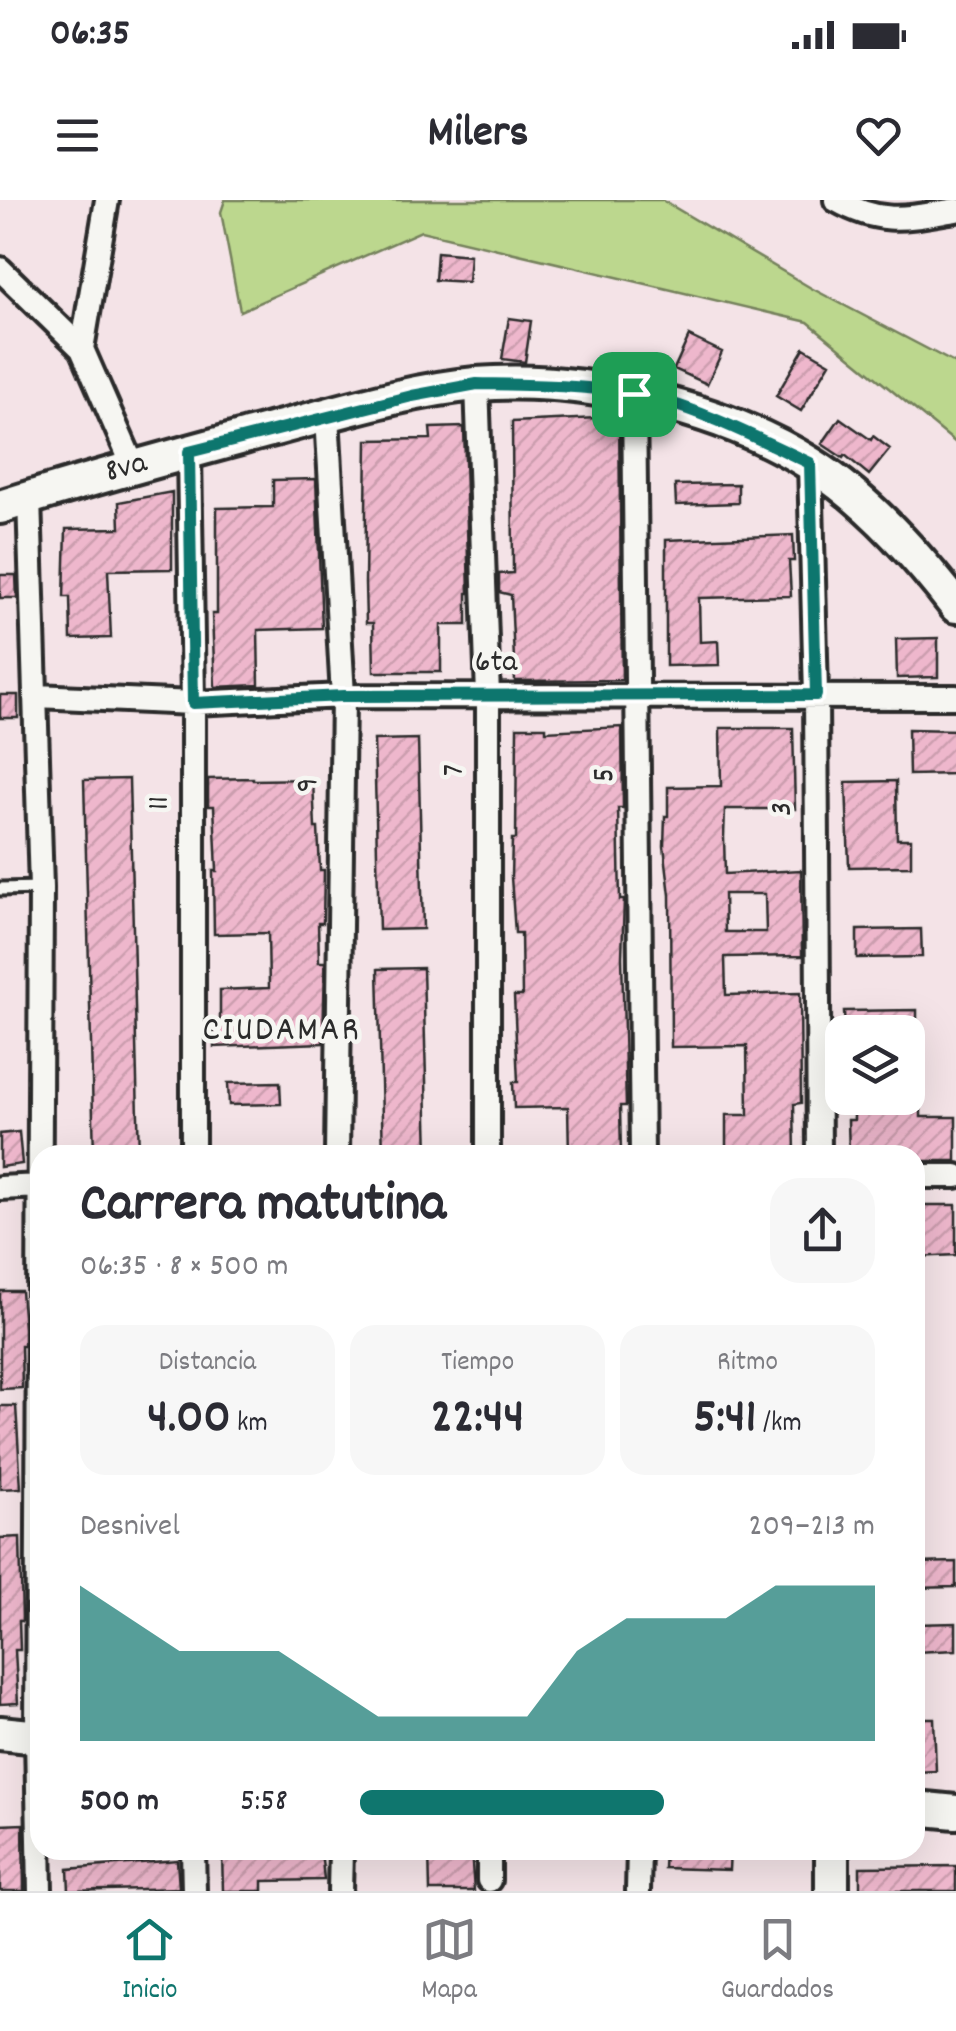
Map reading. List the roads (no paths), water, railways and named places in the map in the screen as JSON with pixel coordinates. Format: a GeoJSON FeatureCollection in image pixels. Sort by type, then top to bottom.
{"type":"FeatureCollection","features":[{"type":"Feature","properties":{"kind":"street"},"geometry":{"type":"LineString","coordinates":[[82,349],[106,200]]}},
{"type":"Feature","properties":{"kind":"street"},"geometry":{"type":"LineString","coordinates":[[836,200],[862,215],[901,219],[956,210]]}},
{"type":"Feature","properties":{"kind":"street"},"geometry":{"type":"LineString","coordinates":[[0,269],[82,349],[134,468]]}},
{"type":"Feature","properties":{"kind":"street","name":"8va"},"geometry":{"type":"LineString","coordinates":[[15,503],[327,416],[477,384],[551,385],[634,394],[732,426],[810,463],[864,504],[956,606]]}},
{"type":"Feature","properties":{"kind":"street","name":"7"},"geometry":{"type":"LineString","coordinates":[[477,384],[488,696],[488,1145]]}},
{"type":"Feature","properties":{"kind":"street","name":"5"},"geometry":{"type":"LineString","coordinates":[[634,394],[642,1145]]}},
{"type":"Feature","properties":{"kind":"street","name":"9"},"geometry":{"type":"LineString","coordinates":[[327,416],[343,696],[337,1145]]}},
{"type":"Feature","properties":{"kind":"street","name":"11"},"geometry":{"type":"LineString","coordinates":[[189,452],[193,1145]]}},
{"type":"Feature","properties":{"kind":"street","name":"3"},"geometry":{"type":"LineString","coordinates":[[810,463],[819,1145]]}},
{"type":"Feature","properties":{"kind":"street"},"geometry":{"type":"LineString","coordinates":[[15,503],[36,696],[39,1145]]}},
{"type":"Feature","properties":{"kind":"street","name":"6ta"},"geometry":{"type":"LineString","coordinates":[[36,696],[193,703],[343,696],[956,696]]}},
{"type":"Feature","properties":{"kind":"street"},"geometry":{"type":"LineString","coordinates":[[925,1176],[956,1176]]}},
{"type":"Feature","properties":{"kind":"street"},"geometry":{"type":"LineString","coordinates":[[0,1188],[30,1186]]}},
{"type":"Feature","properties":{"kind":"street"},"geometry":{"type":"LineString","coordinates":[[0,1733],[30,1736]]}},
{"type":"Feature","properties":{"kind":"street"},"geometry":{"type":"LineString","coordinates":[[925,1809],[956,1812]]}},
{"type":"Feature","properties":{"kind":"street"},"geometry":{"type":"LineString","coordinates":[[40,1860],[40,1891]]}},
{"type":"Feature","properties":{"kind":"street"},"geometry":{"type":"LineString","coordinates":[[193,1860],[194,1891]]}},
{"type":"Feature","properties":{"kind":"street"},"geometry":{"type":"LineString","coordinates":[[340,1860],[340,1891]]}},
{"type":"Feature","properties":{"kind":"street"},"geometry":{"type":"LineString","coordinates":[[489,1880],[490,1860]]}},
{"type":"Feature","properties":{"kind":"street"},"geometry":{"type":"LineString","coordinates":[[638,1860],[638,1891]]}},
{"type":"Feature","properties":{"kind":"street"},"geometry":{"type":"LineString","coordinates":[[832,1860],[832,1891]]}},
{"type":"Feature","properties":{"kind":"lane"},"geometry":{"type":"LineString","coordinates":[[0,889],[40,888]]}},
{"type":"Feature","properties":{"kind":"district","name":"CIUDAMAR"},"geometry":{"type":"Point","coordinates":[282,1032]}}]}
